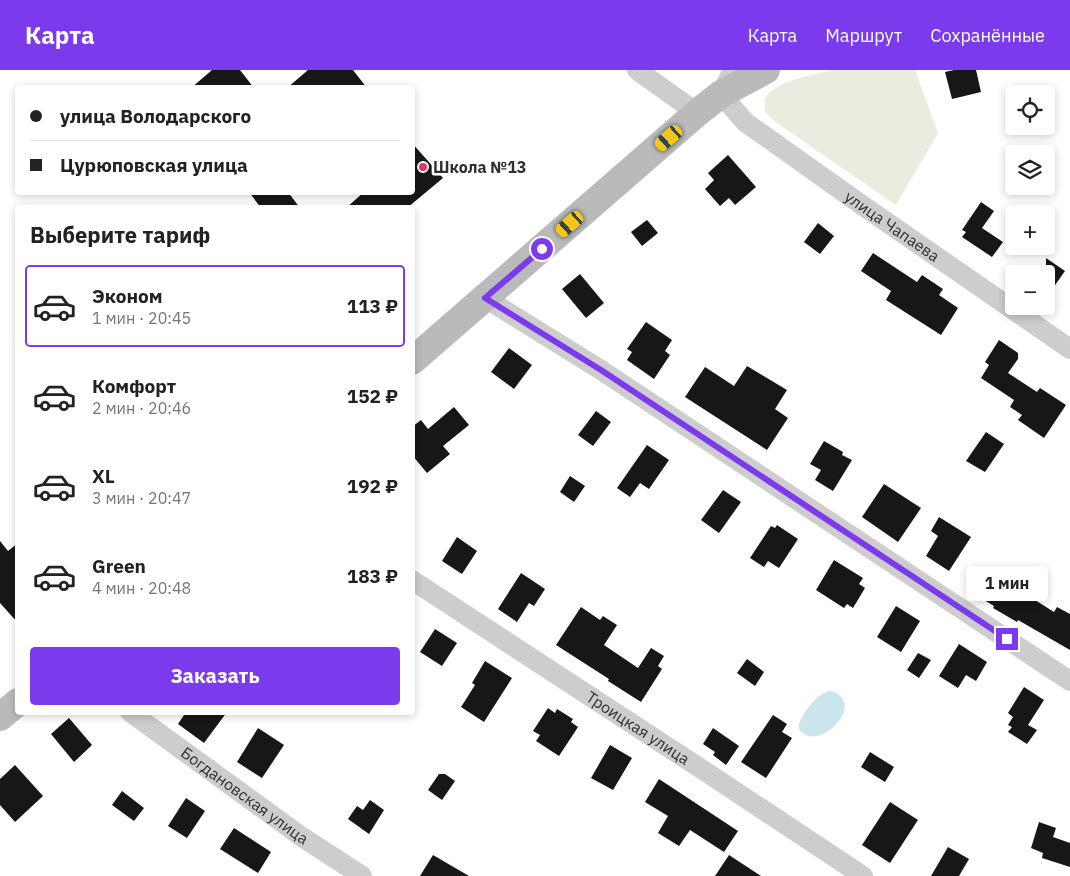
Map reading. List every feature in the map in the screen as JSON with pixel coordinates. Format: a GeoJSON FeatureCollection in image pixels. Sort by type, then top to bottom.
{"type":"FeatureCollection","features":[{"type":"Feature","properties":{"kind":"main road"},"geometry":{"type":"LineString","coordinates":[[415,358],[697,113],[727,82],[766,70]]}},
{"type":"Feature","properties":{"kind":"main road"},"geometry":{"type":"LineString","coordinates":[[0,717],[15,704]]}},
{"type":"Feature","properties":{"kind":"street"},"geometry":{"type":"LineString","coordinates":[[637,70],[697,113]]}},
{"type":"Feature","properties":{"kind":"street","name":"улица Чапаева"},"geometry":{"type":"LineString","coordinates":[[727,82],[745,122],[1070,349]]}},
{"type":"Feature","properties":{"kind":"street"},"geometry":{"type":"LineString","coordinates":[[485,298],[601,370],[1070,681]]}},
{"type":"Feature","properties":{"kind":"street","name":"Троицкая улица"},"geometry":{"type":"LineString","coordinates":[[415,582],[698,766],[862,876]]}},
{"type":"Feature","properties":{"kind":"street","name":"Богдановская улица"},"geometry":{"type":"LineString","coordinates":[[134,715],[302,837],[362,876]]}},
{"type":"Feature","properties":{"kind":"shaded area"},"geometry":{"type":"Polygon","coordinates":[[[834,70],[915,70],[938,133],[896,205],[774,121],[765,112],[765,98],[779,86],[797,79],[834,70]]]}},
{"type":"Feature","properties":{"kind":"water"},"geometry":{"type":"Polygon","coordinates":[[[829,691],[840,695],[845,705],[844,713],[840,720],[826,733],[818,736],[810,736],[803,733],[799,729],[799,723],[804,714],[819,696],[829,691]]]}},
{"type":"Feature","properties":{"kind":"building"},"geometry":{"type":"Polygon","coordinates":[[[212,70],[240,70],[252,85],[194,85],[212,70]]]}},
{"type":"Feature","properties":{"kind":"building"},"geometry":{"type":"Polygon","coordinates":[[[308,70],[353,70],[365,85],[290,85],[308,70]]]}},
{"type":"Feature","properties":{"kind":"building"},"geometry":{"type":"Polygon","coordinates":[[[976,70],[981,92],[952,99],[945,72],[976,70]]]}},
{"type":"Feature","properties":{"kind":"building","name":"Школа №13"},"geometry":{"type":"Polygon","coordinates":[[[415,146],[443,178],[411,205],[349,205],[361,195],[415,195],[415,146]]]}},
{"type":"Feature","properties":{"kind":"building"},"geometry":{"type":"Polygon","coordinates":[[[728,155],[756,187],[735,205],[729,198],[720,206],[705,189],[714,180],[708,173],[728,155]]]}},
{"type":"Feature","properties":{"kind":"building"},"geometry":{"type":"Polygon","coordinates":[[[251,195],[290,195],[298,205],[259,205],[251,195]]]}},
{"type":"Feature","properties":{"kind":"building"},"geometry":{"type":"Polygon","coordinates":[[[981,202],[994,211],[982,228],[1003,242],[992,257],[962,237],[966,232],[962,230],[981,202]]]}},
{"type":"Feature","properties":{"kind":"building"},"geometry":{"type":"Polygon","coordinates":[[[647,220],[658,233],[642,246],[631,232],[647,220]]]}},
{"type":"Feature","properties":{"kind":"building"},"geometry":{"type":"Polygon","coordinates":[[[818,223],[834,236],[820,254],[804,242],[818,223]]]}},
{"type":"Feature","properties":{"kind":"building"},"geometry":{"type":"Polygon","coordinates":[[[873,253],[917,282],[922,275],[943,289],[939,295],[958,308],[941,335],[886,300],[891,291],[861,271],[873,253]]]}},
{"type":"Feature","properties":{"kind":"building"},"geometry":{"type":"Polygon","coordinates":[[[1046,258],[1065,271],[1055,285],[1055,265],[1046,265],[1046,258]]]}},
{"type":"Feature","properties":{"kind":"building"},"geometry":{"type":"Polygon","coordinates":[[[580,274],[604,303],[586,318],[562,289],[580,274]]]}},
{"type":"Feature","properties":{"kind":"building"},"geometry":{"type":"Polygon","coordinates":[[[646,322],[672,340],[665,351],[670,355],[654,379],[627,360],[632,352],[627,349],[646,322]]]}},
{"type":"Feature","properties":{"kind":"building"},"geometry":{"type":"Polygon","coordinates":[[[999,340],[1018,353],[1018,359],[1008,373],[1037,392],[1040,388],[1066,405],[1044,438],[1018,420],[1022,415],[1010,407],[1014,400],[981,378],[989,365],[985,362],[999,340]]]}},
{"type":"Feature","properties":{"kind":"building"},"geometry":{"type":"Polygon","coordinates":[[[509,348],[532,365],[514,389],[491,372],[509,348]]]}},
{"type":"Feature","properties":{"kind":"building"},"geometry":{"type":"Polygon","coordinates":[[[747,366],[787,390],[775,409],[788,418],[767,450],[685,397],[705,367],[734,386],[747,366]]]}},
{"type":"Feature","properties":{"kind":"building"},"geometry":{"type":"Polygon","coordinates":[[[454,407],[469,425],[443,446],[450,454],[427,473],[415,459],[415,425],[421,420],[428,429],[454,407]]]}},
{"type":"Feature","properties":{"kind":"building"},"geometry":{"type":"Polygon","coordinates":[[[596,411],[611,422],[593,446],[578,435],[596,411]]]}},
{"type":"Feature","properties":{"kind":"building"},"geometry":{"type":"Polygon","coordinates":[[[986,432],[1004,444],[985,472],[966,461],[986,432]]]}},
{"type":"Feature","properties":{"kind":"building"},"geometry":{"type":"Polygon","coordinates":[[[824,441],[843,452],[842,455],[852,460],[833,491],[815,480],[821,470],[810,464],[824,441]]]}},
{"type":"Feature","properties":{"kind":"building"},"geometry":{"type":"Polygon","coordinates":[[[647,445],[669,460],[649,489],[640,483],[630,497],[617,488],[647,445]]]}},
{"type":"Feature","properties":{"kind":"building"},"geometry":{"type":"Polygon","coordinates":[[[570,476],[585,486],[574,502],[560,492],[570,476]]]}},
{"type":"Feature","properties":{"kind":"building"},"geometry":{"type":"Polygon","coordinates":[[[884,484],[921,508],[898,542],[862,517],[884,484]]]}},
{"type":"Feature","properties":{"kind":"building"},"geometry":{"type":"Polygon","coordinates":[[[723,490],[741,502],[719,533],[701,520],[723,490]]]}},
{"type":"Feature","properties":{"kind":"building"},"geometry":{"type":"Polygon","coordinates":[[[939,517],[971,537],[949,571],[926,556],[938,536],[931,531],[939,517]]]}},
{"type":"Feature","properties":{"kind":"building"},"geometry":{"type":"Polygon","coordinates":[[[777,525],[798,539],[779,568],[768,561],[764,567],[750,558],[771,526],[775,528],[777,525]]]}},
{"type":"Feature","properties":{"kind":"building"},"geometry":{"type":"Polygon","coordinates":[[[457,537],[477,551],[462,574],[442,561],[457,537]]]}},
{"type":"Feature","properties":{"kind":"building"},"geometry":{"type":"Polygon","coordinates":[[[0,541],[8,551],[15,545],[15,620],[0,603],[0,541]]]}},
{"type":"Feature","properties":{"kind":"building"},"geometry":{"type":"Polygon","coordinates":[[[834,560],[863,578],[859,584],[865,588],[853,608],[847,604],[844,608],[816,590],[834,560]]]}},
{"type":"Feature","properties":{"kind":"building"},"geometry":{"type":"Polygon","coordinates":[[[521,573],[545,589],[534,606],[529,603],[517,622],[498,609],[521,573]]]}},
{"type":"Feature","properties":{"kind":"building"},"geometry":{"type":"Polygon","coordinates":[[[1008,583],[1054,612],[1057,607],[1070,614],[1070,650],[1018,620],[1017,622],[979,597],[987,585],[1002,593],[1008,583]]]}},
{"type":"Feature","properties":{"kind":"building"},"geometry":{"type":"Polygon","coordinates":[[[896,606],[920,621],[901,652],[877,637],[896,606]]]}},
{"type":"Feature","properties":{"kind":"building"},"geometry":{"type":"Polygon","coordinates":[[[581,607],[600,620],[603,616],[617,625],[604,645],[638,668],[651,648],[664,656],[658,666],[662,669],[641,702],[556,645],[581,607]]]}},
{"type":"Feature","properties":{"kind":"building"},"geometry":{"type":"Polygon","coordinates":[[[435,629],[457,643],[442,666],[420,652],[435,629]]]}},
{"type":"Feature","properties":{"kind":"building"},"geometry":{"type":"Polygon","coordinates":[[[959,644],[987,662],[976,681],[966,675],[958,688],[939,676],[959,644]]]}},
{"type":"Feature","properties":{"kind":"building"},"geometry":{"type":"Polygon","coordinates":[[[918,653],[931,660],[919,678],[907,670],[918,653]]]}},
{"type":"Feature","properties":{"kind":"building"},"geometry":{"type":"Polygon","coordinates":[[[747,659],[764,672],[755,686],[737,673],[747,659]]]}},
{"type":"Feature","properties":{"kind":"building"},"geometry":{"type":"Polygon","coordinates":[[[485,661],[512,678],[484,722],[461,707],[475,685],[472,683],[485,661]]]}},
{"type":"Feature","properties":{"kind":"building"},"geometry":{"type":"Polygon","coordinates":[[[1024,687],[1044,700],[1028,725],[1037,730],[1027,744],[1008,732],[1012,727],[1008,725],[1013,717],[1008,713],[1024,687]]]}},
{"type":"Feature","properties":{"kind":"building"},"geometry":{"type":"Polygon","coordinates":[[[548,708],[555,713],[557,709],[573,719],[571,722],[578,727],[559,756],[536,741],[540,735],[533,731],[548,708]]]}},
{"type":"Feature","properties":{"kind":"building"},"geometry":{"type":"Polygon","coordinates":[[[184,715],[225,715],[204,743],[178,724],[184,715]]]}},
{"type":"Feature","properties":{"kind":"building"},"geometry":{"type":"Polygon","coordinates":[[[773,715],[787,724],[782,732],[792,738],[766,778],[741,762],[773,715]]]}},
{"type":"Feature","properties":{"kind":"building"},"geometry":{"type":"Polygon","coordinates":[[[69,718],[92,745],[74,762],[51,734],[69,718]]]}},
{"type":"Feature","properties":{"kind":"building"},"geometry":{"type":"Polygon","coordinates":[[[258,728],[284,745],[262,778],[237,762],[258,728]]]}},
{"type":"Feature","properties":{"kind":"building"},"geometry":{"type":"Polygon","coordinates":[[[713,728],[739,746],[726,765],[713,755],[715,752],[703,744],[713,728]]]}},
{"type":"Feature","properties":{"kind":"building"},"geometry":{"type":"Polygon","coordinates":[[[610,745],[632,758],[613,790],[591,778],[610,745]]]}},
{"type":"Feature","properties":{"kind":"building"},"geometry":{"type":"Polygon","coordinates":[[[870,752],[894,767],[885,782],[861,767],[870,752]]]}},
{"type":"Feature","properties":{"kind":"building"},"geometry":{"type":"Polygon","coordinates":[[[15,765],[43,796],[15,822],[0,805],[0,779],[15,765]]]}},
{"type":"Feature","properties":{"kind":"building"},"geometry":{"type":"Polygon","coordinates":[[[439,774],[445,774],[455,781],[442,800],[428,790],[439,774]]]}},
{"type":"Feature","properties":{"kind":"building"},"geometry":{"type":"Polygon","coordinates":[[[659,779],[738,831],[724,852],[690,830],[679,846],[658,833],[668,816],[645,802],[659,779]]]}},
{"type":"Feature","properties":{"kind":"building"},"geometry":{"type":"Polygon","coordinates":[[[122,791],[144,808],[134,821],[112,805],[122,791]]]}},
{"type":"Feature","properties":{"kind":"building"},"geometry":{"type":"Polygon","coordinates":[[[186,798],[205,811],[187,838],[168,826],[186,798]]]}},
{"type":"Feature","properties":{"kind":"building"},"geometry":{"type":"Polygon","coordinates":[[[370,800],[384,810],[369,834],[348,819],[357,806],[363,810],[370,800]]]}},
{"type":"Feature","properties":{"kind":"building"},"geometry":{"type":"Polygon","coordinates":[[[890,802],[918,820],[890,863],[862,845],[890,802]]]}},
{"type":"Feature","properties":{"kind":"building"},"geometry":{"type":"Polygon","coordinates":[[[1039,822],[1056,828],[1053,837],[1070,843],[1070,867],[1042,858],[1043,853],[1031,848],[1039,822]]]}},
{"type":"Feature","properties":{"kind":"building"},"geometry":{"type":"Polygon","coordinates":[[[234,828],[271,852],[258,873],[220,849],[234,828]]]}},
{"type":"Feature","properties":{"kind":"building"},"geometry":{"type":"Polygon","coordinates":[[[948,847],[969,859],[959,876],[931,876],[948,847]]]}},
{"type":"Feature","properties":{"kind":"building"},"geometry":{"type":"Polygon","coordinates":[[[433,855],[469,876],[420,876],[433,855]]]}},
{"type":"Feature","properties":{"kind":"building"},"geometry":{"type":"Polygon","coordinates":[[[729,855],[761,876],[715,876],[729,855]]]}},
{"type":"Feature","properties":{"kind":"place","name":"Школа №13"},"geometry":{"type":"Point","coordinates":[423,167]}},
{"type":"Feature","properties":{"kind":"route"},"geometry":{"type":"LineString","coordinates":[[542,249],[485,298],[601,370],[1007,639]]}}]}
